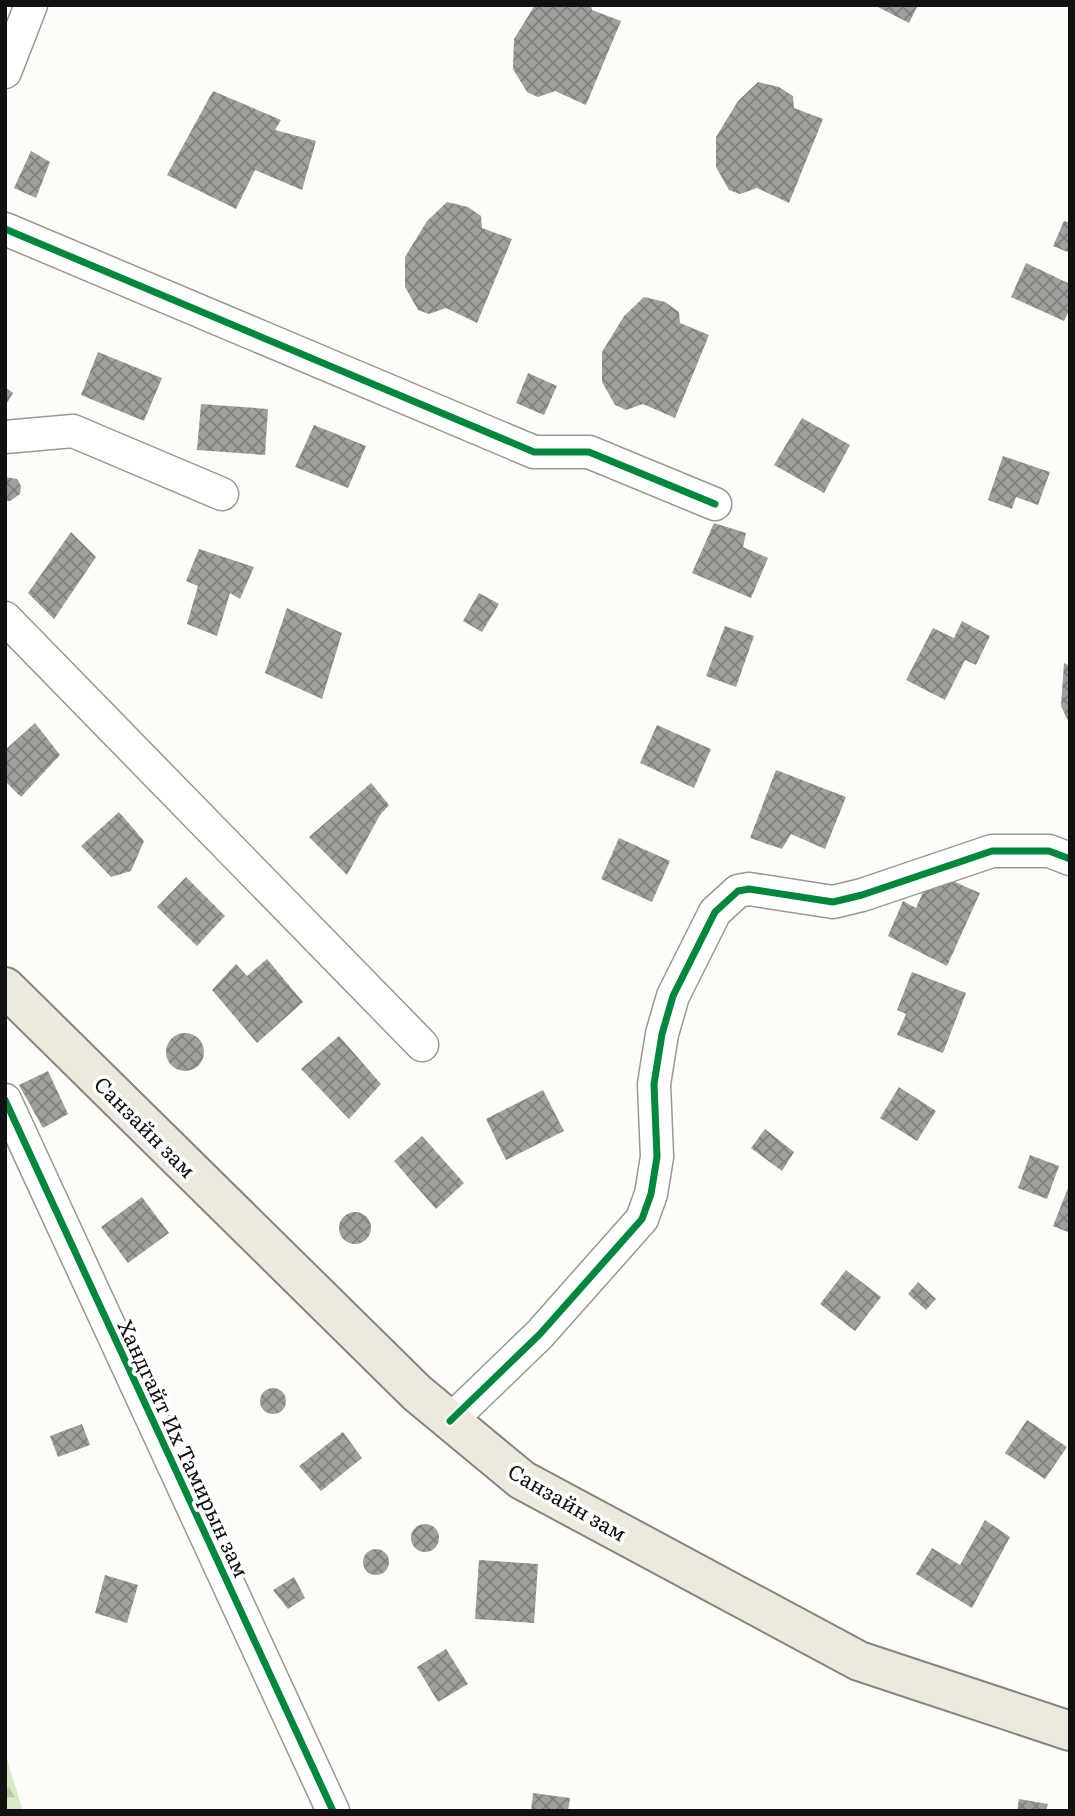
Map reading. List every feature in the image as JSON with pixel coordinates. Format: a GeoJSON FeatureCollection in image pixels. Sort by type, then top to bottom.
{"type":"FeatureCollection","features":[{"type":"Feature","properties":{"kind":"main road","name":"Санзайн зам"},"geometry":{"type":"LineString","coordinates":[[5,987],[417,1394],[522,1480],[859,1661],[1070,1731]]}},
{"type":"Feature","properties":{"kind":"street"},"geometry":{"type":"LineString","coordinates":[[5,72],[31,5]]}},
{"type":"Feature","properties":{"kind":"street"},"geometry":{"type":"LineString","coordinates":[[5,229],[534,452],[589,452],[715,503]]}},
{"type":"Feature","properties":{"kind":"street"},"geometry":{"type":"LineString","coordinates":[[5,437],[73,431],[222,494]]}},
{"type":"Feature","properties":{"kind":"street"},"geometry":{"type":"LineString","coordinates":[[5,618],[422,1045]]}},
{"type":"Feature","properties":{"kind":"street"},"geometry":{"type":"LineString","coordinates":[[450,1421],[540,1334],[642,1219],[651,1194],[657,1157],[654,1084],[662,1034],[673,996],[715,912],[730,897],[738,891],[749,889],[833,902],[862,895],[992,851],[1049,851],[1070,859]]}},
{"type":"Feature","properties":{"kind":"street","name":"Хандгайт Их Тамирын зам"},"geometry":{"type":"LineString","coordinates":[[5,1100],[333,1811]]}},
{"type":"Feature","properties":{"kind":"green space"},"geometry":{"type":"Polygon","coordinates":[[[5,1753],[23,1811],[5,1811],[5,1753]]]}},
{"type":"Feature","properties":{"kind":"building"},"geometry":{"type":"Polygon","coordinates":[[[535,5],[591,5],[592,10],[621,21],[586,105],[555,91],[538,97],[527,92],[513,69],[514,39],[535,5]]]}},
{"type":"Feature","properties":{"kind":"building"},"geometry":{"type":"Polygon","coordinates":[[[874,5],[918,5],[909,23],[874,5]]]}},
{"type":"Feature","properties":{"kind":"building"},"geometry":{"type":"Polygon","coordinates":[[[758,82],[779,87],[793,96],[794,108],[823,119],[789,203],[757,188],[740,194],[729,190],[716,167],[716,137],[738,101],[758,82]]]}},
{"type":"Feature","properties":{"kind":"building"},"geometry":{"type":"Polygon","coordinates":[[[213,91],[281,120],[275,130],[316,141],[302,190],[255,170],[236,209],[167,175],[213,91]]]}},
{"type":"Feature","properties":{"kind":"building"},"geometry":{"type":"Polygon","coordinates":[[[31,151],[50,162],[36,198],[14,188],[31,151]]]}},
{"type":"Feature","properties":{"kind":"building"},"geometry":{"type":"Polygon","coordinates":[[[447,202],[468,207],[481,216],[482,228],[512,239],[477,323],[446,308],[429,314],[418,310],[405,287],[405,257],[427,221],[447,202]]]}},
{"type":"Feature","properties":{"kind":"building"},"geometry":{"type":"Polygon","coordinates":[[[1064,221],[1070,223],[1070,253],[1053,246],[1064,221]]]}},
{"type":"Feature","properties":{"kind":"building"},"geometry":{"type":"Polygon","coordinates":[[[1026,263],[1070,284],[1070,309],[1064,321],[1011,297],[1026,263]]]}},
{"type":"Feature","properties":{"kind":"building"},"geometry":{"type":"Polygon","coordinates":[[[644,297],[665,302],[679,312],[680,323],[709,335],[675,418],[643,404],[626,410],[615,405],[602,382],[602,352],[624,316],[644,297]]]}},
{"type":"Feature","properties":{"kind":"building"},"geometry":{"type":"Polygon","coordinates":[[[98,352],[162,378],[144,421],[81,395],[98,352]]]}},
{"type":"Feature","properties":{"kind":"building"},"geometry":{"type":"Polygon","coordinates":[[[528,373],[557,386],[544,415],[516,403],[528,373]]]}},
{"type":"Feature","properties":{"kind":"building"},"geometry":{"type":"Polygon","coordinates":[[[5,387],[13,393],[5,406],[5,387]]]}},
{"type":"Feature","properties":{"kind":"building"},"geometry":{"type":"Polygon","coordinates":[[[201,404],[268,409],[265,455],[197,450],[201,404]]]}},
{"type":"Feature","properties":{"kind":"building"},"geometry":{"type":"Polygon","coordinates":[[[802,418],[850,445],[824,493],[774,465],[802,418]]]}},
{"type":"Feature","properties":{"kind":"building"},"geometry":{"type":"Polygon","coordinates":[[[314,425],[366,446],[348,488],[295,467],[314,425]]]}},
{"type":"Feature","properties":{"kind":"building"},"geometry":{"type":"Polygon","coordinates":[[[1003,456],[1050,472],[1038,505],[1016,497],[1012,509],[988,500],[1003,456]]]}},
{"type":"Feature","properties":{"kind":"building"},"geometry":{"type":"Polygon","coordinates":[[[5,477],[17,479],[21,486],[20,494],[10,501],[5,501],[5,477]]]}},
{"type":"Feature","properties":{"kind":"building"},"geometry":{"type":"Polygon","coordinates":[[[714,523],[746,533],[743,547],[768,558],[751,598],[692,573],[714,523]]]}},
{"type":"Feature","properties":{"kind":"building"},"geometry":{"type":"Polygon","coordinates":[[[71,532],[96,557],[54,619],[28,593],[71,532]]]}},
{"type":"Feature","properties":{"kind":"building"},"geometry":{"type":"Polygon","coordinates":[[[199,549],[254,567],[240,599],[230,593],[217,636],[187,624],[198,586],[186,581],[199,549]]]}},
{"type":"Feature","properties":{"kind":"building"},"geometry":{"type":"Polygon","coordinates":[[[479,593],[499,604],[482,632],[463,621],[479,593]]]}},
{"type":"Feature","properties":{"kind":"building"},"geometry":{"type":"Polygon","coordinates":[[[287,608],[342,633],[322,699],[265,673],[287,608]]]}},
{"type":"Feature","properties":{"kind":"building"},"geometry":{"type":"Polygon","coordinates":[[[962,621],[990,636],[976,665],[965,660],[945,700],[906,680],[933,628],[954,638],[962,621]]]}},
{"type":"Feature","properties":{"kind":"building"},"geometry":{"type":"Polygon","coordinates":[[[725,626],[754,636],[736,687],[706,676],[725,626]]]}},
{"type":"Feature","properties":{"kind":"building"},"geometry":{"type":"Polygon","coordinates":[[[1064,663],[1070,666],[1070,725],[1061,706],[1064,663]]]}},
{"type":"Feature","properties":{"kind":"building"},"geometry":{"type":"Polygon","coordinates":[[[35,723],[60,755],[21,797],[5,781],[5,750],[35,723]]]}},
{"type":"Feature","properties":{"kind":"building"},"geometry":{"type":"Polygon","coordinates":[[[657,725],[711,749],[694,788],[640,763],[657,725]]]}},
{"type":"Feature","properties":{"kind":"building"},"geometry":{"type":"Polygon","coordinates":[[[776,770],[846,797],[825,849],[791,834],[782,849],[750,838],[776,770]]]}},
{"type":"Feature","properties":{"kind":"building"},"geometry":{"type":"Polygon","coordinates":[[[371,783],[389,805],[380,815],[347,875],[309,837],[371,783]]]}},
{"type":"Feature","properties":{"kind":"building"},"geometry":{"type":"Polygon","coordinates":[[[119,812],[144,841],[131,871],[111,877],[81,846],[119,812]]]}},
{"type":"Feature","properties":{"kind":"building"},"geometry":{"type":"Polygon","coordinates":[[[619,838],[670,861],[652,902],[601,879],[619,838]]]}},
{"type":"Feature","properties":{"kind":"building"},"geometry":{"type":"Polygon","coordinates":[[[932,872],[980,893],[947,966],[888,936],[903,901],[916,908],[932,872]]]}},
{"type":"Feature","properties":{"kind":"building"},"geometry":{"type":"Polygon","coordinates":[[[186,877],[225,916],[197,946],[157,907],[186,877]]]}},
{"type":"Feature","properties":{"kind":"building"},"geometry":{"type":"Polygon","coordinates":[[[267,959],[303,1002],[257,1043],[212,990],[236,964],[247,976],[267,959]]]}},
{"type":"Feature","properties":{"kind":"building"},"geometry":{"type":"Polygon","coordinates":[[[912,972],[966,993],[943,1053],[897,1035],[906,1014],[897,1010],[912,972]]]}},
{"type":"Feature","properties":{"kind":"building"},"geometry":{"type":"Polygon","coordinates":[[[185,1033],[198,1039],[204,1052],[198,1065],[185,1071],[172,1065],[166,1052],[172,1039],[185,1033]]]}},
{"type":"Feature","properties":{"kind":"building"},"geometry":{"type":"Polygon","coordinates":[[[339,1036],[381,1084],[349,1119],[301,1069],[339,1036]]]}},
{"type":"Feature","properties":{"kind":"building"},"geometry":{"type":"Polygon","coordinates":[[[48,1071],[68,1114],[43,1128],[19,1085],[48,1071]]]}},
{"type":"Feature","properties":{"kind":"building"},"geometry":{"type":"Polygon","coordinates":[[[899,1087],[936,1111],[917,1141],[880,1118],[899,1087]]]}},
{"type":"Feature","properties":{"kind":"building"},"geometry":{"type":"Polygon","coordinates":[[[543,1090],[564,1131],[506,1160],[486,1119],[543,1090]]]}},
{"type":"Feature","properties":{"kind":"building"},"geometry":{"type":"Polygon","coordinates":[[[765,1129],[794,1152],[782,1171],[751,1148],[765,1129]]]}},
{"type":"Feature","properties":{"kind":"building"},"geometry":{"type":"Polygon","coordinates":[[[422,1136],[464,1183],[436,1209],[394,1161],[422,1136]]]}},
{"type":"Feature","properties":{"kind":"building"},"geometry":{"type":"Polygon","coordinates":[[[1030,1155],[1059,1166],[1047,1199],[1018,1188],[1030,1155]]]}},
{"type":"Feature","properties":{"kind":"building"},"geometry":{"type":"Polygon","coordinates":[[[1070,1183],[1070,1233],[1053,1226],[1070,1183]]]}},
{"type":"Feature","properties":{"kind":"building"},"geometry":{"type":"Polygon","coordinates":[[[142,1197],[169,1233],[128,1263],[101,1227],[142,1197]]]}},
{"type":"Feature","properties":{"kind":"building"},"geometry":{"type":"Polygon","coordinates":[[[355,1212],[366,1217],[371,1228],[366,1239],[355,1244],[344,1239],[339,1228],[344,1217],[355,1212]]]}},
{"type":"Feature","properties":{"kind":"building"},"geometry":{"type":"Polygon","coordinates":[[[846,1270],[881,1297],[855,1331],[820,1304],[846,1270]]]}},
{"type":"Feature","properties":{"kind":"building"},"geometry":{"type":"Polygon","coordinates":[[[918,1282],[936,1299],[926,1310],[908,1294],[918,1282]]]}},
{"type":"Feature","properties":{"kind":"building"},"geometry":{"type":"Polygon","coordinates":[[[273,1388],[282,1392],[286,1401],[282,1410],[273,1414],[264,1410],[260,1401],[264,1392],[273,1388]]]}},
{"type":"Feature","properties":{"kind":"building"},"geometry":{"type":"Polygon","coordinates":[[[1027,1420],[1067,1447],[1045,1479],[1005,1453],[1027,1420]]]}},
{"type":"Feature","properties":{"kind":"building"},"geometry":{"type":"Polygon","coordinates":[[[82,1424],[90,1445],[58,1457],[50,1436],[82,1424]]]}},
{"type":"Feature","properties":{"kind":"building"},"geometry":{"type":"Polygon","coordinates":[[[343,1432],[362,1458],[321,1491],[299,1466],[343,1432]]]}},
{"type":"Feature","properties":{"kind":"building"},"geometry":{"type":"Polygon","coordinates":[[[985,1520],[1010,1537],[972,1608],[916,1574],[932,1548],[960,1565],[985,1520]]]}},
{"type":"Feature","properties":{"kind":"building"},"geometry":{"type":"Polygon","coordinates":[[[425,1524],[435,1528],[439,1538],[435,1548],[425,1552],[415,1548],[411,1538],[415,1528],[425,1524]]]}},
{"type":"Feature","properties":{"kind":"building"},"geometry":{"type":"Polygon","coordinates":[[[376,1549],[385,1553],[389,1562],[385,1571],[376,1575],[367,1571],[363,1562],[367,1553],[376,1549]]]}},
{"type":"Feature","properties":{"kind":"building"},"geometry":{"type":"Polygon","coordinates":[[[479,1560],[538,1564],[534,1623],[475,1619],[479,1560]]]}},
{"type":"Feature","properties":{"kind":"building"},"geometry":{"type":"Polygon","coordinates":[[[105,1575],[138,1585],[127,1623],[95,1613],[105,1575]]]}},
{"type":"Feature","properties":{"kind":"building"},"geometry":{"type":"Polygon","coordinates":[[[294,1577],[305,1598],[288,1609],[273,1590],[294,1577]]]}},
{"type":"Feature","properties":{"kind":"building"},"geometry":{"type":"Polygon","coordinates":[[[446,1649],[468,1684],[438,1702],[417,1667],[446,1649]]]}},
{"type":"Feature","properties":{"kind":"building"},"geometry":{"type":"Polygon","coordinates":[[[533,1793],[570,1798],[568,1811],[531,1811],[533,1793]]]}},
{"type":"Feature","properties":{"kind":"building"},"geometry":{"type":"Polygon","coordinates":[[[1019,1799],[1048,1804],[1046,1811],[1017,1811],[1019,1799]]]}},
{"type":"Feature","properties":{"kind":"cycle path"},"geometry":{"type":"LineString","coordinates":[[5,229],[534,452],[589,452],[715,504]]}},
{"type":"Feature","properties":{"kind":"cycle path"},"geometry":{"type":"LineString","coordinates":[[450,1421],[540,1334],[642,1219],[651,1194],[657,1157],[654,1084],[662,1034],[673,996],[715,912],[738,891],[749,889],[833,902],[862,895],[992,851],[1049,851],[1070,859]]}},
{"type":"Feature","properties":{"kind":"cycle path"},"geometry":{"type":"LineString","coordinates":[[5,1100],[333,1811]]}}]}
